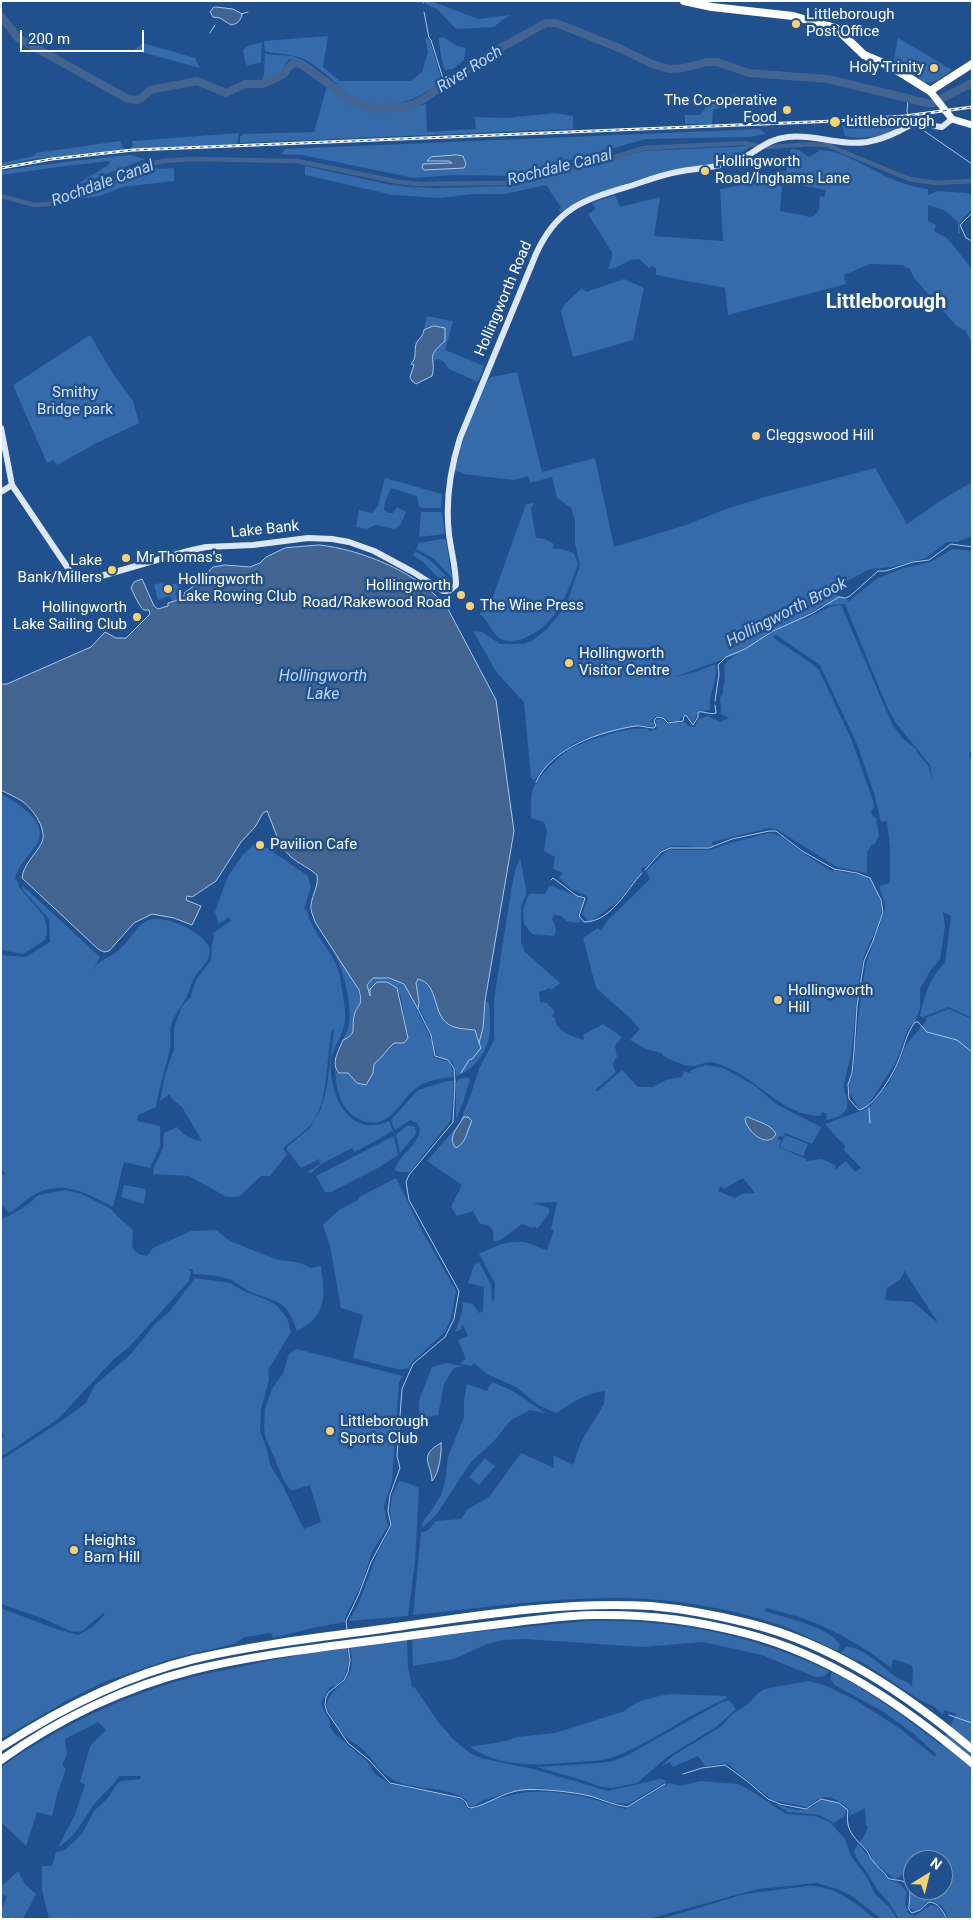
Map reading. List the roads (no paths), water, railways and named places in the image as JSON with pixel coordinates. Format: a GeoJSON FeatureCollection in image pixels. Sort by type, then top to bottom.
{"type":"FeatureCollection","features":[{"type":"Feature","properties":{"kind":"highway"},"geometry":{"type":"LineString","coordinates":[[684,1],[712,7],[793,16],[836,28],[864,55],[885,63],[931,93],[972,64]]}},
{"type":"Feature","properties":{"kind":"highway"},"geometry":{"type":"LineString","coordinates":[[1,1747],[65,1709],[98,1693],[192,1660],[278,1643],[447,1620],[547,1608],[599,1605],[651,1606],[699,1612],[750,1623],[817,1647],[855,1666],[892,1688],[972,1749]]}},
{"type":"Feature","properties":{"kind":"highway"},"geometry":{"type":"LineString","coordinates":[[1,1760],[69,1718],[102,1702],[148,1684],[192,1670],[276,1654],[448,1630],[595,1615],[669,1618],[745,1633],[780,1644],[834,1667],[886,1698],[972,1764]]}},
{"type":"Feature","properties":{"kind":"main road"},"geometry":{"type":"LineString","coordinates":[[931,93],[952,119],[972,125]]}},
{"type":"Feature","properties":{"kind":"main road","name":"Hollingworth Road"},"geometry":{"type":"LineString","coordinates":[[450,591],[456,585],[447,509],[449,479],[453,459],[544,236],[563,214],[596,197],[676,172],[716,167],[735,162],[768,142],[785,137],[809,136],[844,142],[868,142],[889,136],[914,123],[922,122],[942,127],[952,119]]}},
{"type":"Feature","properties":{"kind":"main road"},"geometry":{"type":"LineString","coordinates":[[1,428],[12,485],[1,492]]}},
{"type":"Feature","properties":{"kind":"main road","name":"Lake Bank"},"geometry":{"type":"LineString","coordinates":[[12,485],[76,580],[84,581],[188,551],[308,538],[349,542],[374,551],[443,590],[450,591]]}},
{"type":"Feature","properties":{"kind":"water"},"geometry":{"type":"Polygon","coordinates":[[[216,7],[233,9],[242,14],[241,19],[231,25],[220,18],[213,17],[210,12],[216,7]]]}},
{"type":"Feature","properties":{"kind":"water"},"geometry":{"type":"Polygon","coordinates":[[[463,156],[466,164],[464,168],[424,170],[422,168],[423,164],[452,163],[449,161],[427,161],[431,157],[463,156]]]}},
{"type":"Feature","properties":{"kind":"water"},"geometry":{"type":"Polygon","coordinates":[[[434,326],[445,328],[445,341],[433,355],[432,376],[416,384],[410,377],[414,365],[411,364],[415,357],[416,344],[424,330],[434,326]]]}},
{"type":"Feature","properties":{"kind":"water","name":"Hollingworth Lake"},"geometry":{"type":"Polygon","coordinates":[[[319,545],[336,547],[390,565],[423,585],[437,596],[448,609],[496,700],[514,831],[485,1001],[483,1028],[479,1043],[475,1030],[454,1027],[443,1019],[433,993],[425,982],[418,979],[416,983],[419,1002],[418,1009],[404,984],[389,978],[373,978],[367,985],[370,996],[370,989],[377,982],[387,982],[397,988],[408,1038],[404,1043],[394,1043],[374,1064],[373,1073],[366,1085],[357,1083],[348,1073],[339,1073],[335,1065],[343,1040],[351,1035],[353,1030],[355,1013],[361,1000],[359,990],[315,922],[311,907],[317,875],[294,859],[283,847],[267,811],[263,813],[255,827],[241,842],[216,881],[192,897],[187,896],[186,900],[201,906],[192,925],[174,918],[152,914],[134,923],[109,951],[104,952],[98,949],[22,878],[27,864],[41,844],[43,833],[39,821],[26,805],[1,790],[1,684],[7,684],[91,647],[105,632],[116,638],[126,638],[150,614],[149,610],[142,609],[131,588],[134,582],[142,579],[154,606],[158,609],[168,606],[168,603],[178,600],[179,597],[185,595],[184,593],[198,583],[213,567],[225,565],[250,567],[285,548],[319,545]]]}},
{"type":"Feature","properties":{"kind":"water"},"geometry":{"type":"Polygon","coordinates":[[[464,1117],[468,1117],[472,1121],[464,1140],[456,1148],[452,1140],[453,1136],[464,1117]]]}},
{"type":"Feature","properties":{"kind":"water"},"geometry":{"type":"Polygon","coordinates":[[[748,1117],[768,1126],[776,1134],[768,1140],[758,1137],[746,1124],[745,1119],[748,1117]]]}},
{"type":"Feature","properties":{"kind":"water"},"geometry":{"type":"Polygon","coordinates":[[[441,1443],[437,1474],[432,1481],[428,1456],[429,1452],[441,1443]]]}},
{"type":"Feature","properties":{"kind":"waterway"},"geometry":{"type":"LineString","coordinates":[[241,14],[248,12]]}},
{"type":"Feature","properties":{"kind":"waterway"},"geometry":{"type":"LineString","coordinates":[[424,12],[429,38],[445,85]]}},
{"type":"Feature","properties":{"kind":"waterway","name":"River Roch"},"geometry":{"type":"LineString","coordinates":[[1,16],[18,38],[128,99],[137,100],[150,90],[197,81],[226,93],[245,84],[262,84],[270,81],[284,74],[295,62],[354,102],[376,109],[412,105],[495,51],[546,23],[556,23],[619,48],[652,64],[669,69],[717,62],[749,73],[828,79],[931,104],[972,83]]}},
{"type":"Feature","properties":{"kind":"waterway"},"geometry":{"type":"LineString","coordinates":[[210,33],[215,25]]}},
{"type":"Feature","properties":{"kind":"waterway"},"geometry":{"type":"LineString","coordinates":[[908,99],[907,112],[912,122]]}},
{"type":"Feature","properties":{"kind":"waterway"},"geometry":{"type":"LineString","coordinates":[[917,126],[972,164]]}},
{"type":"Feature","properties":{"kind":"waterway","name":"Rochdale Canal"},"geometry":{"type":"LineString","coordinates":[[1,196],[34,205],[48,204],[146,165],[163,161],[191,159],[297,161],[399,182],[418,184],[509,183],[595,163],[644,148],[745,143],[765,147],[806,144],[827,145],[909,179],[936,183],[972,181]]}},
{"type":"Feature","properties":{"kind":"waterway"},"geometry":{"type":"LineString","coordinates":[[972,213],[960,225],[966,238],[972,241]]}},
{"type":"Feature","properties":{"kind":"waterway","name":"Hollingworth Brook"},"geometry":{"type":"LineString","coordinates":[[715,701],[719,674],[718,665],[726,657],[745,649],[773,631],[811,614],[839,597],[846,598],[850,596],[878,571],[886,571],[913,562],[929,560],[951,544],[972,547]]}},
{"type":"Feature","properties":{"kind":"waterway","name":"Hollingworth Brook"},"geometry":{"type":"LineString","coordinates":[[536,782],[543,770],[553,759],[578,743],[621,729],[637,726],[654,728],[656,726],[654,720],[657,717],[663,718],[668,723],[683,721],[686,715],[693,725],[698,717],[698,712],[716,713],[715,705]]}},
{"type":"Feature","properties":{"kind":"waterway"},"geometry":{"type":"LineString","coordinates":[[645,870],[661,852],[670,848],[709,848],[732,839],[776,831],[802,851],[834,869],[857,873],[870,878],[881,900],[883,912],[864,961],[857,1006],[852,1073],[848,1084],[849,1099],[859,1110],[871,1103],[887,1083],[915,1022],[918,1022],[927,1032],[957,1040],[972,1052]]}},
{"type":"Feature","properties":{"kind":"waterway"},"geometry":{"type":"LineString","coordinates":[[551,880],[553,878],[577,896],[585,898],[579,916],[584,922],[594,921],[610,911],[642,873]]}},
{"type":"Feature","properties":{"kind":"waterway"},"geometry":{"type":"LineString","coordinates":[[347,1630],[346,1621],[371,1562],[391,1525],[388,1511],[390,1495],[400,1468],[397,1456],[402,1389],[413,1364],[445,1337],[454,1319],[459,1291],[409,1200],[406,1182],[409,1175],[453,1122],[454,1068],[448,1060],[435,1056],[431,1035],[418,1009]]}},
{"type":"Feature","properties":{"kind":"waterway"},"geometry":{"type":"LineString","coordinates":[[461,1073],[469,1060],[481,1048],[479,1043]]}},
{"type":"Feature","properties":{"kind":"waterway"},"geometry":{"type":"LineString","coordinates":[[869,1108],[870,1123]]}},
{"type":"Feature","properties":{"kind":"waterway"},"geometry":{"type":"LineString","coordinates":[[348,1646],[350,1661],[348,1672],[344,1680],[329,1692],[326,1697],[325,1705],[327,1712],[348,1743],[369,1760],[390,1783],[461,1798],[471,1808],[508,1793],[522,1790],[556,1791],[590,1796],[627,1807],[665,1784]]}},
{"type":"Feature","properties":{"kind":"waterway"},"geometry":{"type":"LineString","coordinates":[[949,1715],[972,1723]]}},
{"type":"Feature","properties":{"kind":"waterway"},"geometry":{"type":"LineString","coordinates":[[683,1774],[702,1768],[725,1765],[768,1799],[780,1804],[806,1809],[821,1799],[839,1803],[848,1810],[849,1829],[867,1851],[871,1859],[888,1878],[902,1881],[909,1888],[909,1910],[912,1913],[920,1910],[929,1902],[940,1908],[947,1919]]}},
{"type":"Feature","properties":{"kind":"railway"},"geometry":{"type":"LineString","coordinates":[[1,168],[52,159],[133,150],[835,121],[905,116],[972,107]]}},
{"type":"Feature","properties":{"kind":"place","name":"Littleborough Post Office"},"geometry":{"type":"Point","coordinates":[796,24]}},
{"type":"Feature","properties":{"kind":"place","name":"Holy Trinity"},"geometry":{"type":"Point","coordinates":[934,68]}},
{"type":"Feature","properties":{"kind":"place","name":"The Co-operative Food"},"geometry":{"type":"Point","coordinates":[787,110]}},
{"type":"Feature","properties":{"kind":"place","name":"Littleborough"},"geometry":{"type":"Point","coordinates":[835,122]}},
{"type":"Feature","properties":{"kind":"place","name":"Hollingworth Road/Inghams Lane"},"geometry":{"type":"Point","coordinates":[705,171]}},
{"type":"Feature","properties":{"kind":"place","name":"Cleggswood Hill"},"geometry":{"type":"Point","coordinates":[756,436]}},
{"type":"Feature","properties":{"kind":"place","name":"Mr Thomas's"},"geometry":{"type":"Point","coordinates":[126,558]}},
{"type":"Feature","properties":{"kind":"place","name":"Lake Bank/Millers"},"geometry":{"type":"Point","coordinates":[112,570]}},
{"type":"Feature","properties":{"kind":"place","name":"Hollingworth Lake Rowing Club"},"geometry":{"type":"Point","coordinates":[168,589]}},
{"type":"Feature","properties":{"kind":"place","name":"Hollingworth Road/Rakewood Road"},"geometry":{"type":"Point","coordinates":[461,595]}},
{"type":"Feature","properties":{"kind":"place","name":"The Wine Press"},"geometry":{"type":"Point","coordinates":[470,606]}},
{"type":"Feature","properties":{"kind":"place","name":"Hollingworth Lake Sailing Club"},"geometry":{"type":"Point","coordinates":[137,617]}},
{"type":"Feature","properties":{"kind":"place","name":"Hollingworth Visitor Centre"},"geometry":{"type":"Point","coordinates":[569,663]}},
{"type":"Feature","properties":{"kind":"place","name":"Pavilion Cafe"},"geometry":{"type":"Point","coordinates":[260,845]}},
{"type":"Feature","properties":{"kind":"place","name":"Hollingworth Hill"},"geometry":{"type":"Point","coordinates":[778,1000]}},
{"type":"Feature","properties":{"kind":"place","name":"Littleborough Sports Club"},"geometry":{"type":"Point","coordinates":[330,1431]}},
{"type":"Feature","properties":{"kind":"place","name":"Heights Barn Hill"},"geometry":{"type":"Point","coordinates":[74,1550]}},
{"type":"Feature","properties":{"kind":"district","name":"Littleborough"},"geometry":{"type":"Point","coordinates":[886,303]}},
{"type":"Feature","properties":{"kind":"park label","name":"Smithy Bridge park"},"geometry":{"type":"Point","coordinates":[75,402]}}]}
